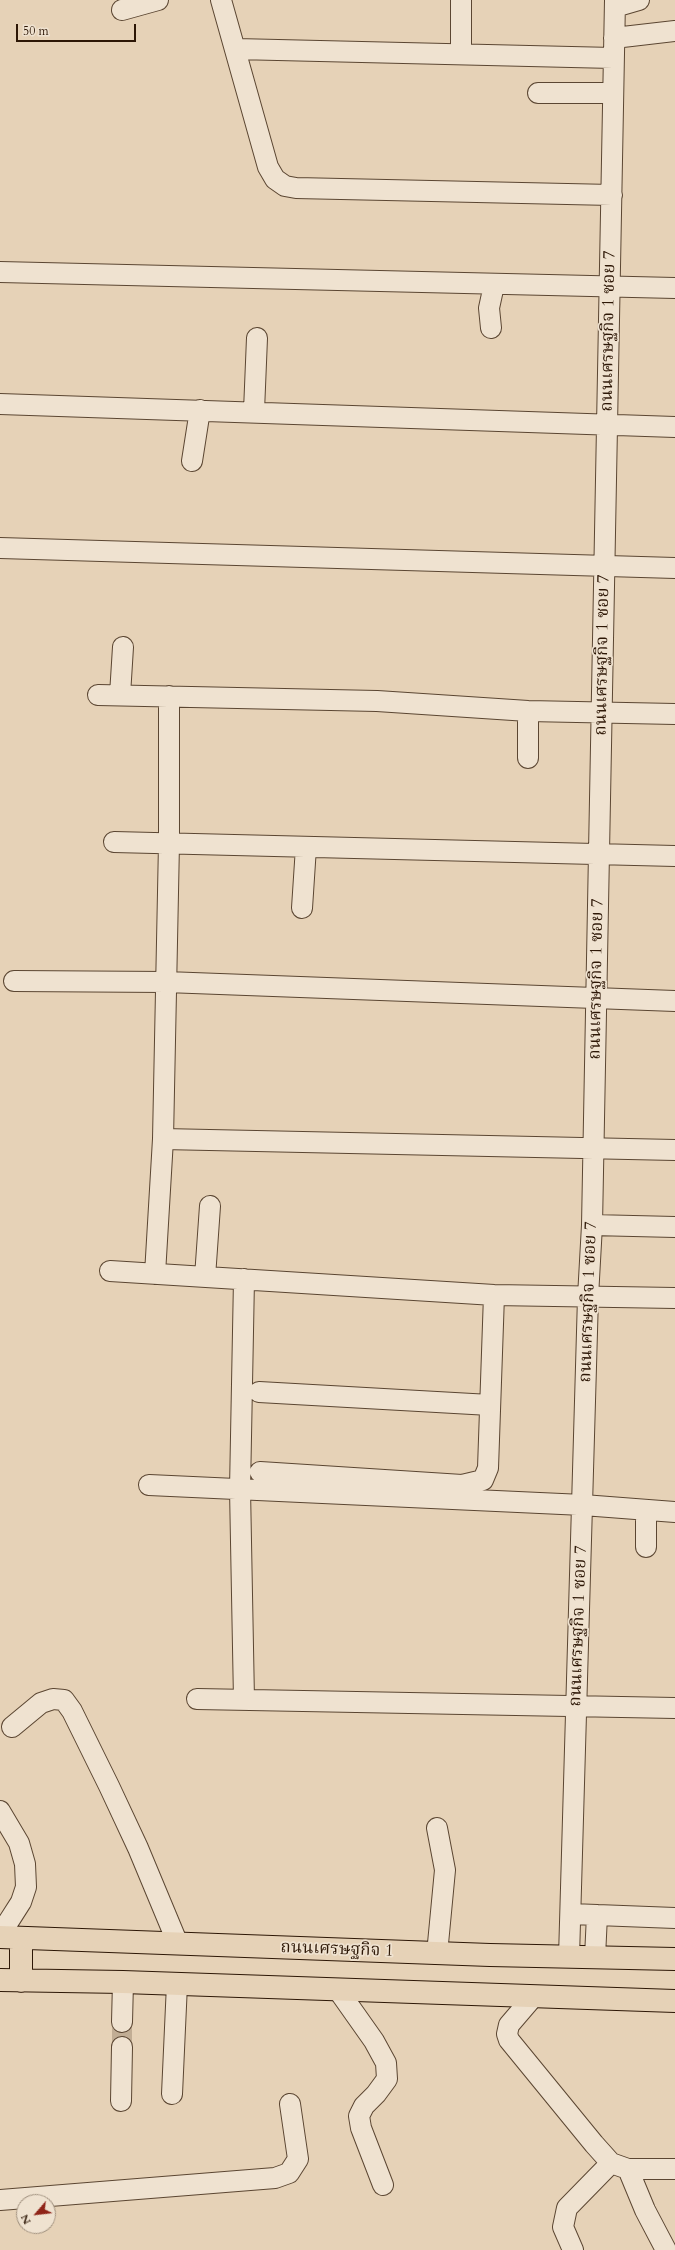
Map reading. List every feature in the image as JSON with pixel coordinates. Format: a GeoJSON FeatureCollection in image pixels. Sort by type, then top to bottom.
{"type":"FeatureCollection","features":[{"type":"Feature","properties":{"kind":"main road","name":"ถนนเศรษฐกิจ 1"},"geometry":{"type":"LineString","coordinates":[[7,1937],[437,1954],[675,1959]]}},
{"type":"Feature","properties":{"kind":"main road"},"geometry":{"type":"LineString","coordinates":[[7,1937],[5,1982],[123,1982],[675,2001]]}},
{"type":"Feature","properties":{"kind":"street"},"geometry":{"type":"LineString","coordinates":[[122,10],[158,0]]}},
{"type":"Feature","properties":{"kind":"street"},"geometry":{"type":"LineString","coordinates":[[222,0],[268,167],[275,179],[285,186],[296,188],[612,195]]}},
{"type":"Feature","properties":{"kind":"street"},"geometry":{"type":"LineString","coordinates":[[460,54],[461,0]]}},
{"type":"Feature","properties":{"kind":"street"},"geometry":{"type":"LineString","coordinates":[[615,3],[639,0]]}},
{"type":"Feature","properties":{"kind":"street","name":"ถนนเศรษฐกิจ 1 ซอย 7"},"geometry":{"type":"LineString","coordinates":[[570,1957],[588,1297],[594,1149],[612,195],[612,93],[615,3]]}},
{"type":"Feature","properties":{"kind":"street"},"geometry":{"type":"LineString","coordinates":[[614,38],[675,31]]}},
{"type":"Feature","properties":{"kind":"street"},"geometry":{"type":"LineString","coordinates":[[236,49],[613,58]]}},
{"type":"Feature","properties":{"kind":"street"},"geometry":{"type":"LineString","coordinates":[[538,93],[612,93]]}},
{"type":"Feature","properties":{"kind":"street"},"geometry":{"type":"LineString","coordinates":[[0,272],[610,288],[675,288]]}},
{"type":"Feature","properties":{"kind":"street"},"geometry":{"type":"LineString","coordinates":[[491,328],[489,308],[494,285]]}},
{"type":"Feature","properties":{"kind":"street"},"geometry":{"type":"LineString","coordinates":[[254,411],[257,338]]}},
{"type":"Feature","properties":{"kind":"street"},"geometry":{"type":"LineString","coordinates":[[0,404],[254,411],[675,427]]}},
{"type":"Feature","properties":{"kind":"street"},"geometry":{"type":"LineString","coordinates":[[192,461],[200,410]]}},
{"type":"Feature","properties":{"kind":"street"},"geometry":{"type":"LineString","coordinates":[[0,548],[675,568]]}},
{"type":"Feature","properties":{"kind":"street"},"geometry":{"type":"LineString","coordinates":[[120,696],[122,647]]}},
{"type":"Feature","properties":{"kind":"street"},"geometry":{"type":"LineString","coordinates":[[98,695],[376,702],[528,711],[675,714]]}},
{"type":"Feature","properties":{"kind":"street"},"geometry":{"type":"LineString","coordinates":[[155,1274],[163,1139],[169,843],[169,696]]}},
{"type":"Feature","properties":{"kind":"street"},"geometry":{"type":"LineString","coordinates":[[528,711],[528,758]]}},
{"type":"Feature","properties":{"kind":"street"},"geometry":{"type":"LineString","coordinates":[[114,842],[675,856]]}},
{"type":"Feature","properties":{"kind":"street"},"geometry":{"type":"LineString","coordinates":[[302,908],[306,846]]}},
{"type":"Feature","properties":{"kind":"street"},"geometry":{"type":"LineString","coordinates":[[14,981],[166,982],[675,1001]]}},
{"type":"Feature","properties":{"kind":"street"},"geometry":{"type":"LineString","coordinates":[[163,1139],[675,1150]]}},
{"type":"Feature","properties":{"kind":"street"},"geometry":{"type":"LineString","coordinates":[[205,1277],[210,1206]]}},
{"type":"Feature","properties":{"kind":"street"},"geometry":{"type":"LineString","coordinates":[[592,1225],[675,1227]]}},
{"type":"Feature","properties":{"kind":"street"},"geometry":{"type":"LineString","coordinates":[[110,1272],[494,1295],[675,1298]]}},
{"type":"Feature","properties":{"kind":"street"},"geometry":{"type":"LineString","coordinates":[[244,1279],[240,1489],[244,1700]]}},
{"type":"Feature","properties":{"kind":"street"},"geometry":{"type":"LineString","coordinates":[[260,1472],[462,1485],[483,1480],[488,1468],[494,1295]]}},
{"type":"Feature","properties":{"kind":"street"},"geometry":{"type":"LineString","coordinates":[[259,1392],[490,1405]]}},
{"type":"Feature","properties":{"kind":"street"},"geometry":{"type":"LineString","coordinates":[[149,1485],[583,1505],[675,1512]]}},
{"type":"Feature","properties":{"kind":"street"},"geometry":{"type":"LineString","coordinates":[[646,1510],[646,1547]]}},
{"type":"Feature","properties":{"kind":"street"},"geometry":{"type":"LineString","coordinates":[[12,1727],[41,1704],[53,1699],[64,1700],[138,1848],[178,1944]]}},
{"type":"Feature","properties":{"kind":"street"},"geometry":{"type":"LineString","coordinates":[[197,1699],[423,1702],[577,1708],[675,1708]]}},
{"type":"Feature","properties":{"kind":"street"},"geometry":{"type":"LineString","coordinates":[[0,1810],[19,1843],[25,1864],[26,1887],[7,1937]]}},
{"type":"Feature","properties":{"kind":"street"},"geometry":{"type":"LineString","coordinates":[[437,1828],[445,1870],[437,1954]]}},
{"type":"Feature","properties":{"kind":"street"},"geometry":{"type":"LineString","coordinates":[[571,1914],[675,1918]]}},
{"type":"Feature","properties":{"kind":"street"},"geometry":{"type":"LineString","coordinates":[[595,1957],[597,1915]]}},
{"type":"Feature","properties":{"kind":"street"},"geometry":{"type":"LineString","coordinates":[[122,2022],[123,1982]]}},
{"type":"Feature","properties":{"kind":"street"},"geometry":{"type":"LineString","coordinates":[[172,2094],[177,1984]]}},
{"type":"Feature","properties":{"kind":"street"},"geometry":{"type":"LineString","coordinates":[[338,1990],[386,2062],[387,2079],[376,2094],[364,2106],[359,2116],[361,2128],[383,2185]]}},
{"type":"Feature","properties":{"kind":"street"},"geometry":{"type":"LineString","coordinates":[[533,1997],[509,2025],[507,2034],[509,2040],[619,2166],[645,2210],[666,2250]]}},
{"type":"Feature","properties":{"kind":"street"},"geometry":{"type":"LineString","coordinates":[[121,2101],[122,2047]]}},
{"type":"Feature","properties":{"kind":"street"},"geometry":{"type":"LineString","coordinates":[[0,2200],[275,2178],[289,2173],[298,2159],[290,2104]]}},
{"type":"Feature","properties":{"kind":"street"},"geometry":{"type":"LineString","coordinates":[[573,2250],[563,2227],[567,2208],[619,2166],[675,2169]]}},
{"type":"Feature","properties":{"kind":"tunnel"},"geometry":{"type":"LineString","coordinates":[[122,2022],[122,2047]]}}]}
